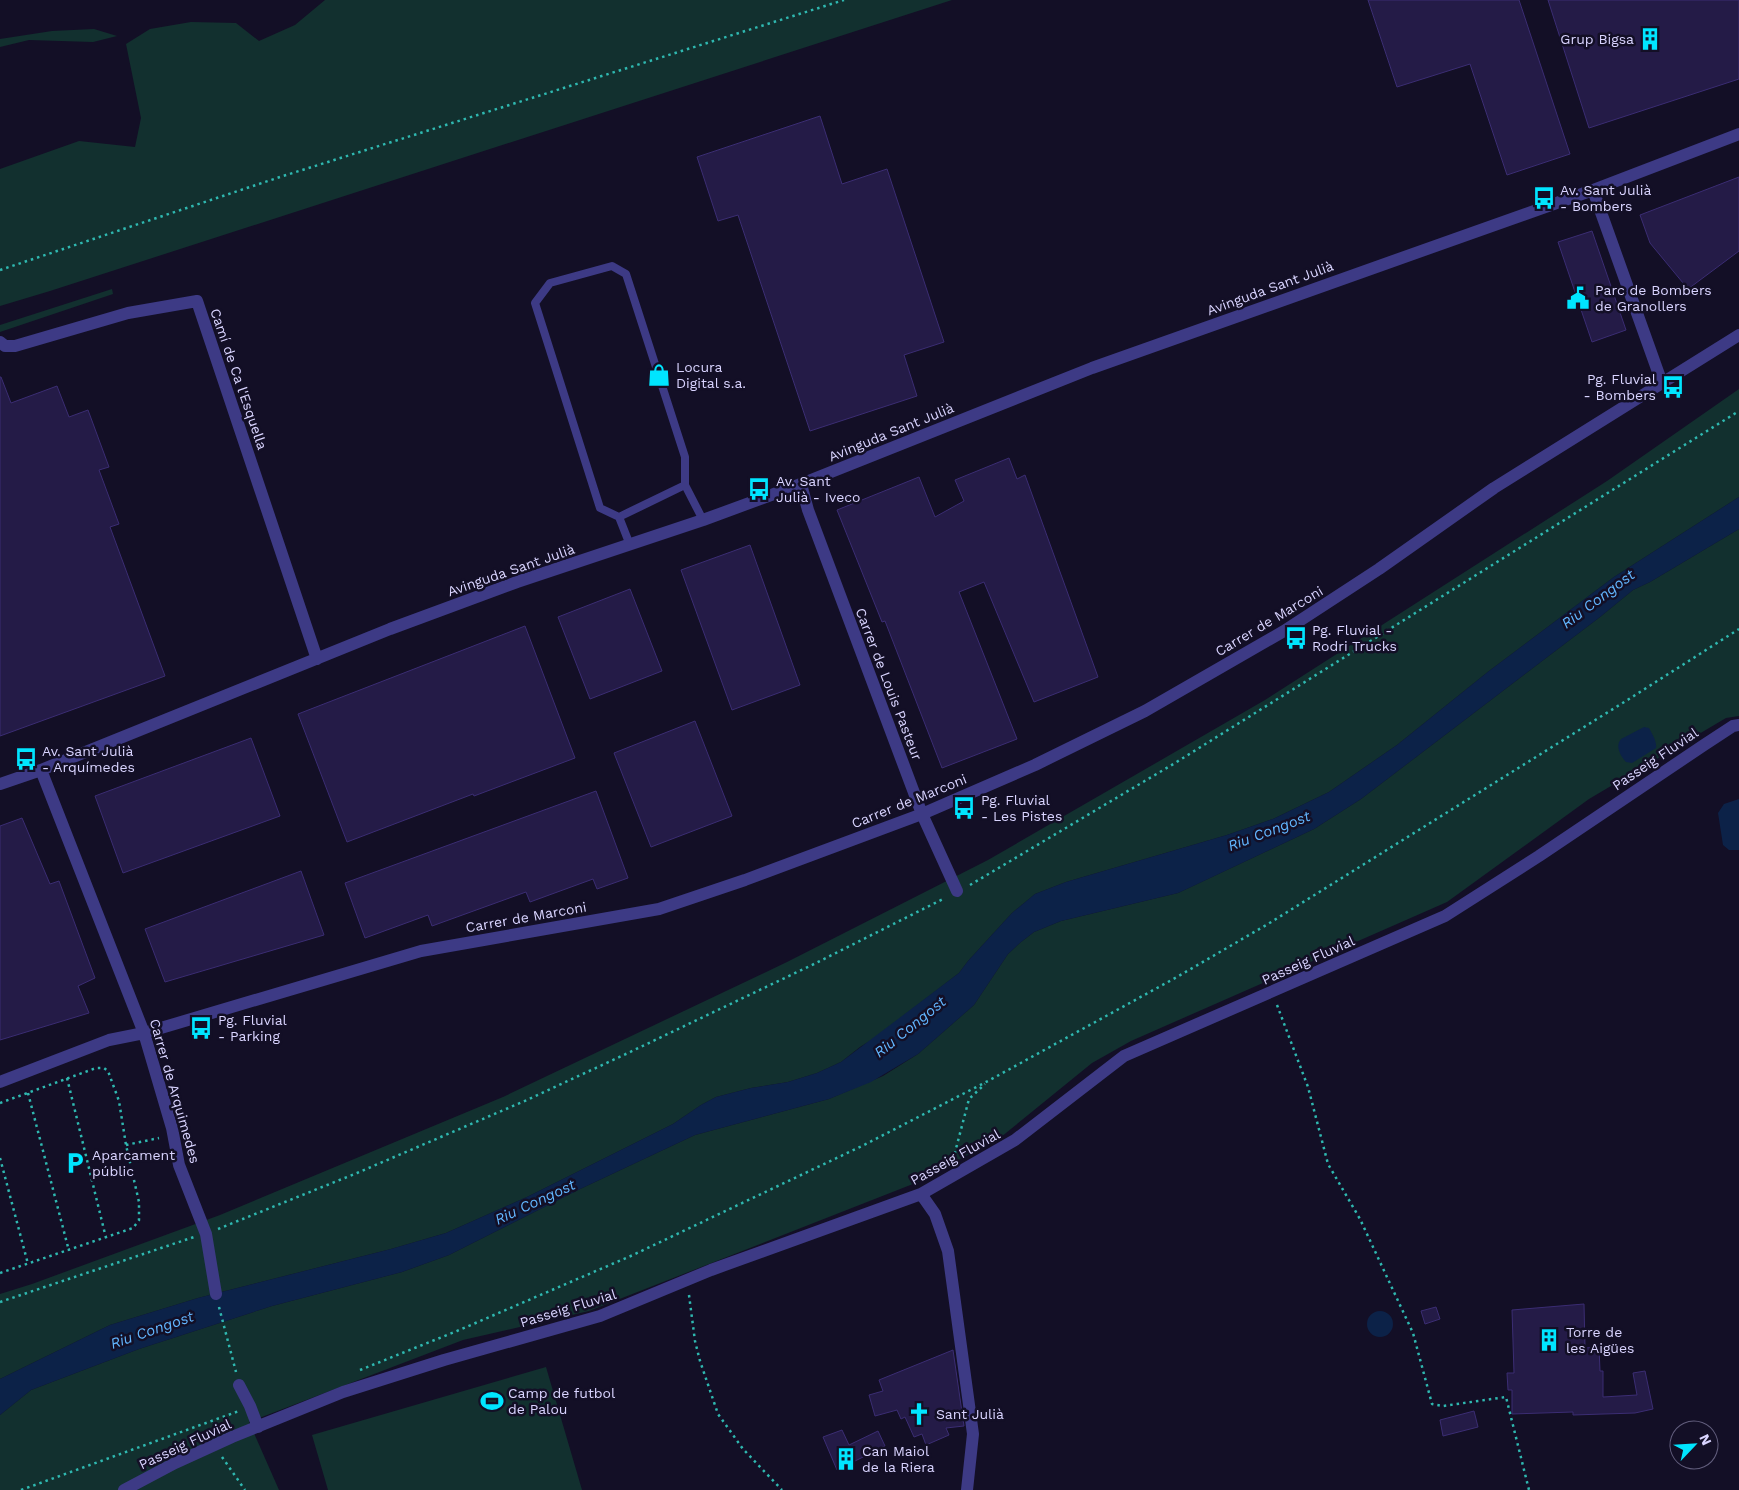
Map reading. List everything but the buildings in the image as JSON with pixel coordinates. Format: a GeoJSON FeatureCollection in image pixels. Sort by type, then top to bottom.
{"type":"FeatureCollection","features":[{"type":"Feature","properties":{"kind":"street","name":"Avinguda Sant Julià"},"geometry":{"type":"LineString","coordinates":[[0,784],[41,770],[390,629],[517,582],[703,520],[801,484],[1092,368],[1593,190],[1739,134]]}},
{"type":"Feature","properties":{"kind":"street"},"geometry":{"type":"LineString","coordinates":[[1593,190],[1662,384]]}},
{"type":"Feature","properties":{"kind":"street","name":"Camí de Ca l'Esquella"},"geometry":{"type":"LineString","coordinates":[[0,342],[5,346],[15,346],[128,313],[197,301],[318,659]]}},
{"type":"Feature","properties":{"kind":"street","name":"Carrer de Marconi"},"geometry":{"type":"LineString","coordinates":[[0,1082],[109,1040],[144,1033],[421,951],[659,909],[745,880],[922,814],[1036,765],[1145,711],[1261,645],[1380,569],[1494,488],[1739,335]]}},
{"type":"Feature","properties":{"kind":"street","name":"Carrer de Louis Pasteur"},"geometry":{"type":"LineString","coordinates":[[801,484],[811,519],[922,814],[957,891]]}},
{"type":"Feature","properties":{"kind":"street","name":"Passeig Fluvial"},"geometry":{"type":"LineString","coordinates":[[124,1490],[214,1445],[343,1392],[444,1360],[600,1316],[685,1281],[921,1194],[1015,1140],[1124,1056],[1445,916],[1539,856],[1733,726],[1739,725]]}},
{"type":"Feature","properties":{"kind":"street","name":"Carrer de Arquimedes"},"geometry":{"type":"LineString","coordinates":[[41,770],[144,1033],[180,1165],[206,1234],[216,1294]]}},
{"type":"Feature","properties":{"kind":"street"},"geometry":{"type":"LineString","coordinates":[[921,1194],[935,1214],[948,1251],[973,1434],[967,1490]]}},
{"type":"Feature","properties":{"kind":"street"},"geometry":{"type":"LineString","coordinates":[[239,1385],[258,1427]]}},
{"type":"Feature","properties":{"kind":"lane"},"geometry":{"type":"LineString","coordinates":[[630,545],[619,517],[600,508],[535,303],[550,283],[612,266],[626,274],[685,457],[685,485],[703,520]]}},
{"type":"Feature","properties":{"kind":"lane"},"geometry":{"type":"LineString","coordinates":[[619,517],[685,485]]}},
{"type":"Feature","properties":{"kind":"path"},"geometry":{"type":"LineString","coordinates":[[0,270],[289,174],[844,0]]}},
{"type":"Feature","properties":{"kind":"path"},"geometry":{"type":"LineString","coordinates":[[0,1302],[206,1234],[357,1173],[526,1100],[907,918],[1041,844],[1175,763],[1739,411]]}},
{"type":"Feature","properties":{"kind":"path"},"geometry":{"type":"LineString","coordinates":[[357,1372],[633,1255],[864,1145],[988,1082],[1178,977],[1268,924],[1739,629]]}},
{"type":"Feature","properties":{"kind":"path"},"geometry":{"type":"LineString","coordinates":[[1272,992],[1308,1087],[1328,1164],[1360,1219],[1413,1333],[1432,1404],[1443,1406],[1506,1397],[1529,1490]]}},
{"type":"Feature","properties":{"kind":"path"},"geometry":{"type":"LineString","coordinates":[[0,1103],[96,1068],[104,1068],[108,1071],[120,1101],[126,1145],[139,1202],[138,1220],[133,1228],[70,1251],[0,1273]]}},
{"type":"Feature","properties":{"kind":"path"},"geometry":{"type":"LineString","coordinates":[[67,1078],[106,1238]]}},
{"type":"Feature","properties":{"kind":"path"},"geometry":{"type":"LineString","coordinates":[[946,1180],[960,1140],[970,1099],[988,1082]]}},
{"type":"Feature","properties":{"kind":"path"},"geometry":{"type":"LineString","coordinates":[[28,1093],[70,1251]]}},
{"type":"Feature","properties":{"kind":"path"},"geometry":{"type":"LineString","coordinates":[[126,1145],[173,1134]]}},
{"type":"Feature","properties":{"kind":"path"},"geometry":{"type":"LineString","coordinates":[[0,1158],[28,1264]]}},
{"type":"Feature","properties":{"kind":"path"},"geometry":{"type":"LineString","coordinates":[[685,1281],[690,1300],[695,1341],[718,1414],[743,1449],[782,1490]]}},
{"type":"Feature","properties":{"kind":"path"},"geometry":{"type":"LineString","coordinates":[[216,1294],[239,1385]]}},
{"type":"Feature","properties":{"kind":"path"},"geometry":{"type":"LineString","coordinates":[[21,1490],[250,1406]]}},
{"type":"Feature","properties":{"kind":"path"},"geometry":{"type":"LineString","coordinates":[[214,1445],[245,1490]]}},
{"type":"Feature","properties":{"kind":"green space"},"geometry":{"type":"Polygon","coordinates":[[[325,0],[952,0],[0,306],[0,169],[79,141],[135,147],[141,118],[126,44],[150,29],[191,22],[236,23],[259,41],[295,25],[325,0]]]}},
{"type":"Feature","properties":{"kind":"green space"},"geometry":{"type":"Polygon","coordinates":[[[94,29],[117,36],[93,42],[29,40],[0,47],[0,39],[52,31],[94,29]]]}},
{"type":"Feature","properties":{"kind":"green space"},"geometry":{"type":"Polygon","coordinates":[[[112,289],[113,294],[0,332],[0,325],[112,289]]]}},
{"type":"Feature","properties":{"kind":"green space"},"geometry":{"type":"Polygon","coordinates":[[[1739,389],[1739,497],[1614,577],[1489,671],[1397,745],[1329,792],[1273,819],[1227,835],[1066,882],[1035,894],[1012,913],[959,973],[841,1062],[817,1073],[788,1082],[751,1088],[716,1097],[673,1124],[527,1197],[446,1233],[391,1249],[198,1298],[110,1325],[0,1379],[0,1294],[220,1215],[503,1097],[787,962],[988,860],[1265,700],[1607,481],[1739,389]]]}},
{"type":"Feature","properties":{"kind":"green space"},"geometry":{"type":"Polygon","coordinates":[[[1739,529],[1739,716],[1726,718],[1589,799],[1447,902],[1131,1041],[1092,1063],[1001,1137],[918,1182],[589,1311],[463,1340],[249,1422],[279,1490],[0,1490],[0,1415],[31,1390],[139,1349],[272,1306],[402,1272],[449,1255],[578,1190],[695,1135],[829,1099],[883,1076],[918,1054],[974,1005],[1008,954],[1034,932],[1061,921],[1178,893],[1314,829],[1361,799],[1633,590],[1650,582],[1739,529]]]}},
{"type":"Feature","properties":{"kind":"green space","name":"Camp de futbol de Palou"},"geometry":{"type":"Polygon","coordinates":[[[546,1367],[582,1490],[328,1490],[312,1435],[546,1367]]]}},
{"type":"Feature","properties":{"kind":"water","name":"Riu Congost"},"geometry":{"type":"Polygon","coordinates":[[[1739,497],[1739,529],[1650,582],[1633,590],[1361,799],[1314,829],[1178,893],[1061,921],[1034,932],[1008,954],[974,1005],[918,1054],[871,1082],[829,1099],[695,1135],[578,1190],[449,1255],[402,1272],[272,1306],[139,1349],[31,1390],[0,1415],[0,1379],[110,1325],[198,1298],[391,1249],[446,1233],[527,1197],[673,1124],[716,1097],[751,1088],[788,1082],[817,1073],[841,1062],[959,973],[1012,913],[1035,894],[1066,882],[1227,835],[1273,819],[1329,792],[1397,745],[1489,671],[1614,577],[1739,497]]]}},
{"type":"Feature","properties":{"kind":"water"},"geometry":{"type":"Polygon","coordinates":[[[1644,727],[1649,728],[1655,740],[1656,748],[1632,763],[1626,762],[1619,750],[1619,742],[1621,739],[1644,727]]]}},
{"type":"Feature","properties":{"kind":"water"},"geometry":{"type":"Polygon","coordinates":[[[1739,799],[1739,850],[1729,850],[1723,845],[1718,813],[1724,804],[1739,799]]]}},
{"type":"Feature","properties":{"kind":"water"},"geometry":{"type":"Polygon","coordinates":[[[1380,1311],[1389,1315],[1393,1324],[1389,1333],[1380,1337],[1371,1333],[1367,1324],[1371,1315],[1380,1311]]]}},
{"type":"Feature","properties":{"kind":"place","name":"Grup Bigsa"},"geometry":{"type":"Point","coordinates":[1650,39]}},
{"type":"Feature","properties":{"kind":"place","name":"Av. Sant Julià - Bombers"},"geometry":{"type":"Point","coordinates":[1544,198]}},
{"type":"Feature","properties":{"kind":"place","name":"Parc de Bombers de Granollers"},"geometry":{"type":"Point","coordinates":[1578,298]}},
{"type":"Feature","properties":{"kind":"place","name":"Locura Digital s.a."},"geometry":{"type":"Point","coordinates":[659,375]}},
{"type":"Feature","properties":{"kind":"place","name":"Pg. Fluvial - Bombers"},"geometry":{"type":"Point","coordinates":[1673,387]}},
{"type":"Feature","properties":{"kind":"place","name":"Av. Sant Julià - Iveco"},"geometry":{"type":"Point","coordinates":[759,489]}},
{"type":"Feature","properties":{"kind":"place","name":"Pg. Fluvial - Rodri Trucks"},"geometry":{"type":"Point","coordinates":[1296,638]}},
{"type":"Feature","properties":{"kind":"place","name":"Av. Sant Julià - Arquímedes"},"geometry":{"type":"Point","coordinates":[26,759]}},
{"type":"Feature","properties":{"kind":"place","name":"Pg. Fluvial - Les Pistes"},"geometry":{"type":"Point","coordinates":[964,808]}},
{"type":"Feature","properties":{"kind":"place","name":"Pg. Fluvial - Parking"},"geometry":{"type":"Point","coordinates":[201,1028]}},
{"type":"Feature","properties":{"kind":"place","name":"Aparcament públic"},"geometry":{"type":"Point","coordinates":[75,1163]}},
{"type":"Feature","properties":{"kind":"place","name":"Torre de les Aigües"},"geometry":{"type":"Point","coordinates":[1549,1340]}},
{"type":"Feature","properties":{"kind":"place","name":"Camp de futbol de Palou"},"geometry":{"type":"Point","coordinates":[492,1401]}},
{"type":"Feature","properties":{"kind":"place","name":"Sant Julià"},"geometry":{"type":"Point","coordinates":[919,1414]}},
{"type":"Feature","properties":{"kind":"place","name":"Can Maiol de la Riera"},"geometry":{"type":"Point","coordinates":[846,1459]}}]}
